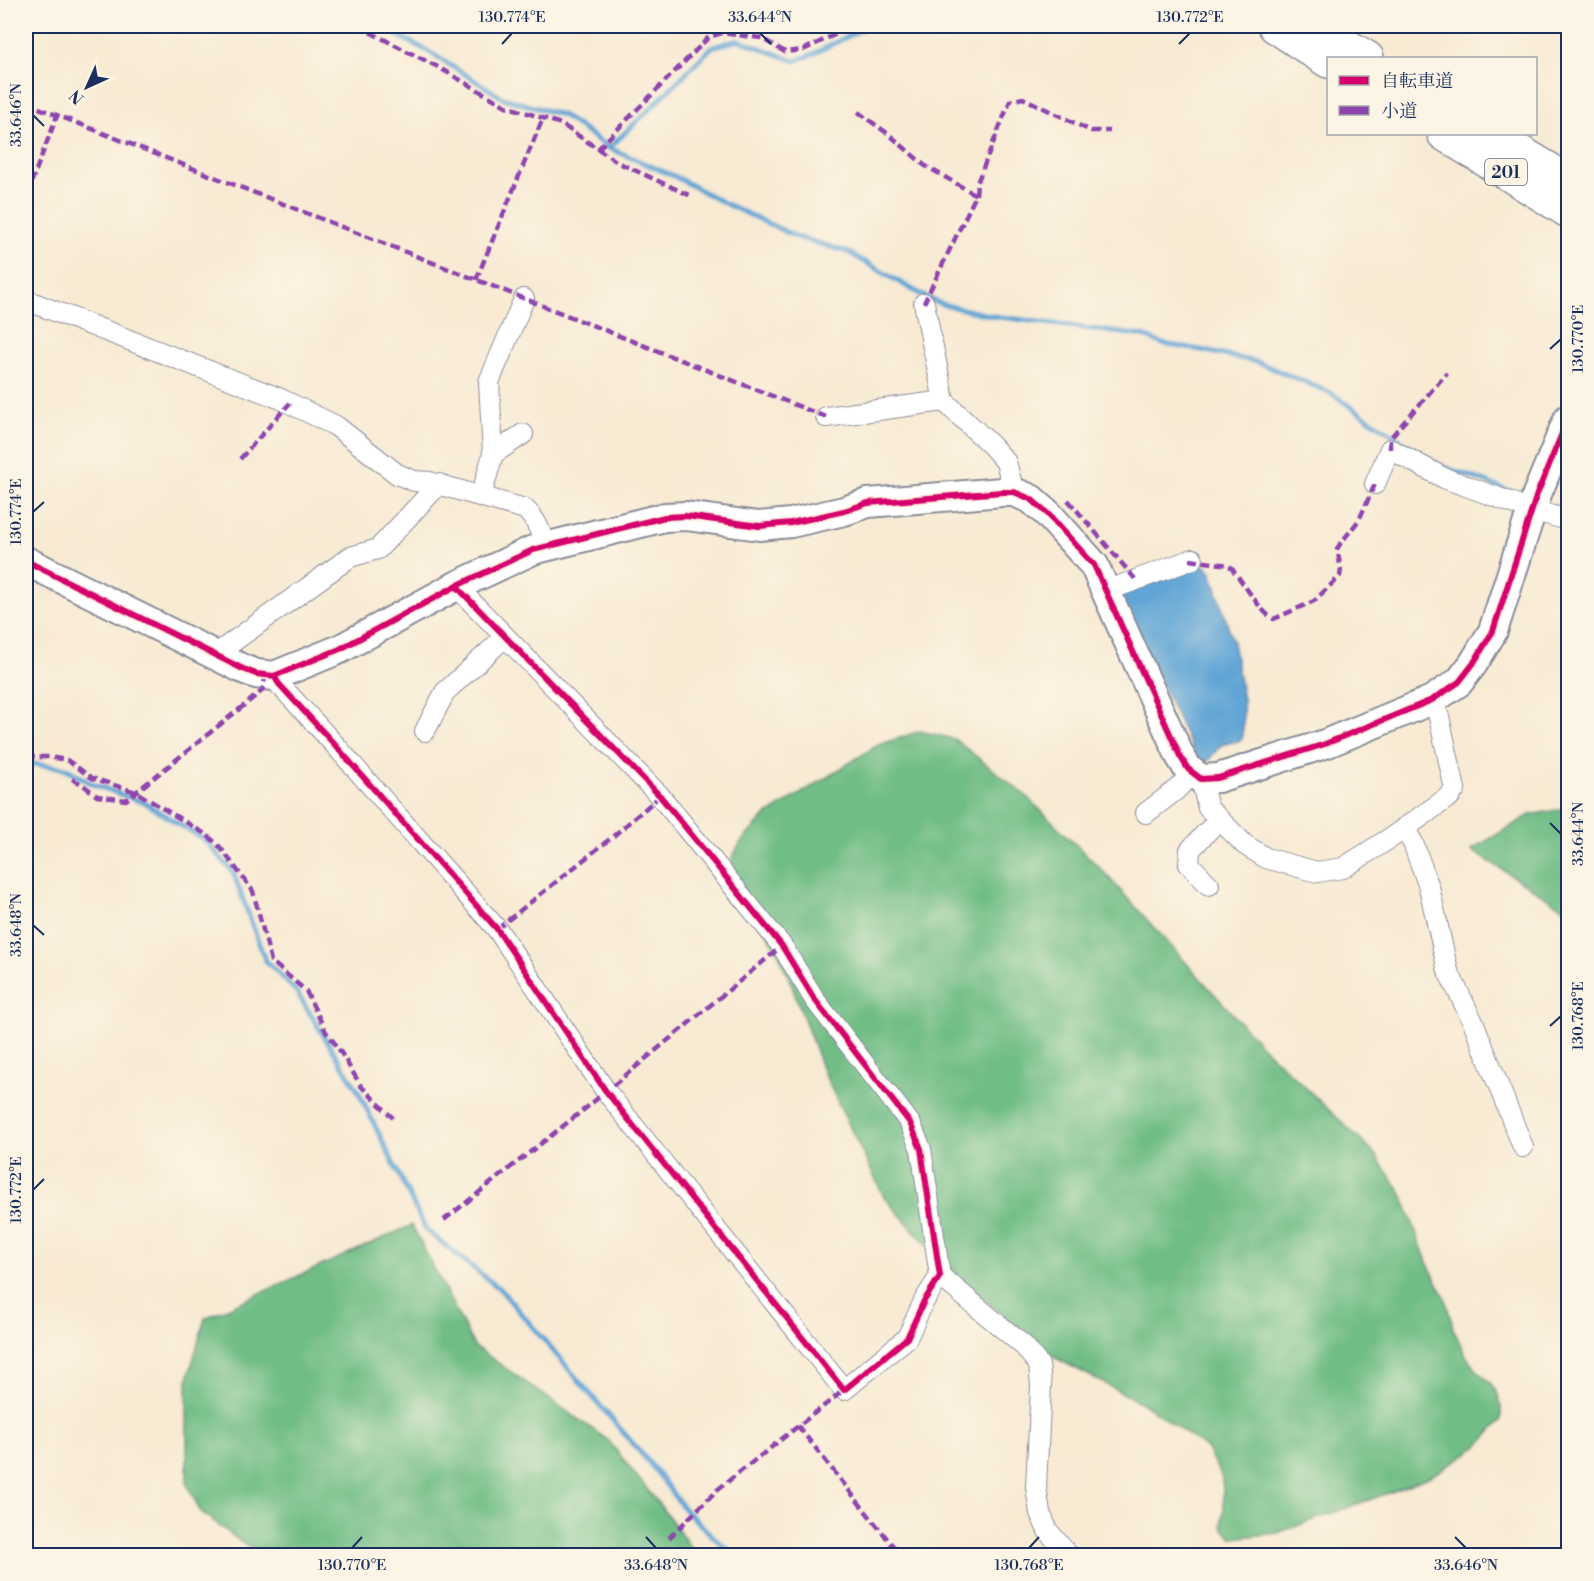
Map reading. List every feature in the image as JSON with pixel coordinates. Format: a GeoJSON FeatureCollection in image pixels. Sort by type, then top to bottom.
{"type":"FeatureCollection","features":[{"type":"Feature","properties":{"kind":"highway"},"geometry":{"type":"LineString","coordinates":[[1275,26],[1327,60]]}},
{"type":"Feature","properties":{"kind":"highway"},"geometry":{"type":"LineString","coordinates":[[1313,26],[1366,57]]}},
{"type":"Feature","properties":{"kind":"highway","name":"201"},"geometry":{"type":"LineString","coordinates":[[1446,135],[1569,211]]}},
{"type":"Feature","properties":{"kind":"highway","name":"201"},"geometry":{"type":"LineString","coordinates":[[1492,135],[1569,181]]}},
{"type":"Feature","properties":{"kind":"street"},"geometry":{"type":"LineString","coordinates":[[481,496],[493,454],[489,382],[524,299]]}},
{"type":"Feature","properties":{"kind":"street"},"geometry":{"type":"LineString","coordinates":[[26,300],[281,399],[336,426],[397,474],[414,481],[439,484],[525,509],[534,517],[541,530],[545,547]]}},
{"type":"Feature","properties":{"kind":"street"},"geometry":{"type":"LineString","coordinates":[[924,303],[944,401],[1006,462],[1014,492]]}},
{"type":"Feature","properties":{"kind":"street"},"geometry":{"type":"LineString","coordinates":[[826,417],[944,401]]}},
{"type":"Feature","properties":{"kind":"street"},"geometry":{"type":"LineString","coordinates":[[26,561],[256,674],[274,676],[340,649],[456,586],[532,550],[664,517],[686,516],[759,526],[791,523],[868,503],[1014,492],[1031,499],[1048,514],[1094,565],[1188,770],[1197,776],[1218,778],[1325,744],[1432,700],[1459,682],[1493,631],[1541,484],[1569,419]]}},
{"type":"Feature","properties":{"kind":"street"},"geometry":{"type":"LineString","coordinates":[[493,454],[523,434]]}},
{"type":"Feature","properties":{"kind":"street"},"geometry":{"type":"LineString","coordinates":[[1375,484],[1390,449],[1444,478],[1532,510],[1569,520]]}},
{"type":"Feature","properties":{"kind":"street"},"geometry":{"type":"LineString","coordinates":[[218,656],[223,649],[350,556],[378,549],[439,484]]}},
{"type":"Feature","properties":{"kind":"street"},"geometry":{"type":"LineString","coordinates":[[1106,591],[1193,559]]}},
{"type":"Feature","properties":{"kind":"street"},"geometry":{"type":"LineString","coordinates":[[274,676],[496,929],[605,1090],[844,1390],[907,1338],[924,1301],[940,1276],[921,1149],[910,1123],[815,1000],[782,946],[660,796],[456,586]]}},
{"type":"Feature","properties":{"kind":"street"},"geometry":{"type":"LineString","coordinates":[[425,731],[445,692],[505,637]]}},
{"type":"Feature","properties":{"kind":"street"},"geometry":{"type":"LineString","coordinates":[[1197,776],[1208,808],[1245,845],[1266,858],[1317,872],[1343,868],[1450,796],[1455,789],[1439,717],[1432,700]]}},
{"type":"Feature","properties":{"kind":"street"},"geometry":{"type":"LineString","coordinates":[[1146,813],[1197,776]]}},
{"type":"Feature","properties":{"kind":"street"},"geometry":{"type":"LineString","coordinates":[[1209,885],[1189,864],[1190,850],[1219,819]]}},
{"type":"Feature","properties":{"kind":"street"},"geometry":{"type":"LineString","coordinates":[[1404,828],[1413,843],[1429,887],[1448,971],[1474,1024],[1522,1147]]}},
{"type":"Feature","properties":{"kind":"street"},"geometry":{"type":"LineString","coordinates":[[940,1276],[1024,1346],[1039,1365],[1041,1385],[1036,1487],[1040,1513],[1048,1531],[1069,1556]]}},
{"type":"Feature","properties":{"kind":"green space"},"geometry":{"type":"Polygon","coordinates":[[[920,731],[954,739],[1024,794],[1101,869],[1259,1043],[1374,1153],[1402,1194],[1427,1262],[1445,1297],[1453,1328],[1466,1356],[1498,1395],[1501,1421],[1477,1447],[1433,1475],[1394,1491],[1277,1533],[1233,1538],[1222,1527],[1224,1509],[1222,1478],[1207,1449],[1147,1406],[1056,1358],[964,1283],[884,1197],[824,1073],[778,953],[736,882],[732,858],[741,842],[765,816],[878,745],[920,731]]]}},
{"type":"Feature","properties":{"kind":"green space"},"geometry":{"type":"Polygon","coordinates":[[[1568,808],[1568,911],[1471,850],[1530,815],[1568,808]]]}},
{"type":"Feature","properties":{"kind":"green space"},"geometry":{"type":"Polygon","coordinates":[[[412,1225],[474,1346],[608,1440],[696,1555],[264,1555],[248,1547],[200,1511],[187,1484],[187,1382],[205,1318],[412,1225]]]}},
{"type":"Feature","properties":{"kind":"water"},"geometry":{"type":"Polygon","coordinates":[[[1205,565],[1211,572],[1233,642],[1243,700],[1241,740],[1221,745],[1207,762],[1198,761],[1118,593],[1187,566],[1205,565]]]}},
{"type":"Feature","properties":{"kind":"waterway"},"geometry":{"type":"LineString","coordinates":[[379,26],[426,50],[503,98],[562,115],[609,148],[674,176],[724,203],[797,237],[848,252],[941,304],[993,316],[1144,336],[1163,344],[1257,362],[1329,392],[1438,465],[1513,493]]}},
{"type":"Feature","properties":{"kind":"waterway"},"geometry":{"type":"LineString","coordinates":[[609,148],[712,47],[739,40],[795,61],[868,26]]}},
{"type":"Feature","properties":{"kind":"waterway"},"geometry":{"type":"LineString","coordinates":[[1555,507],[1568,509]]}},
{"type":"Feature","properties":{"kind":"waterway"},"geometry":{"type":"LineString","coordinates":[[26,763],[65,768],[92,784],[145,803],[205,840],[233,872],[265,960],[296,991],[357,1089],[426,1230],[501,1290],[652,1466],[685,1510],[721,1544],[739,1556]]}},
{"type":"Feature","properties":{"kind":"marked path"},"geometry":{"type":"LineString","coordinates":[[358,26],[436,66],[506,106],[561,124],[619,163],[691,196]]}},
{"type":"Feature","properties":{"kind":"marked path"},"geometry":{"type":"LineString","coordinates":[[598,149],[709,37],[722,33],[761,38],[785,52],[803,50],[853,26]]}},
{"type":"Feature","properties":{"kind":"marked path"},"geometry":{"type":"LineString","coordinates":[[976,195],[977,183],[1010,101],[1023,98],[1091,131],[1110,131]]}},
{"type":"Feature","properties":{"kind":"marked path"},"geometry":{"type":"LineString","coordinates":[[26,103],[826,417]]}},
{"type":"Feature","properties":{"kind":"marked path"},"geometry":{"type":"LineString","coordinates":[[858,112],[891,136],[924,165],[976,195],[924,303]]}},
{"type":"Feature","properties":{"kind":"marked path"},"geometry":{"type":"LineString","coordinates":[[26,196],[57,116]]}},
{"type":"Feature","properties":{"kind":"marked path"},"geometry":{"type":"LineString","coordinates":[[476,280],[543,118]]}},
{"type":"Feature","properties":{"kind":"marked path"},"geometry":{"type":"LineString","coordinates":[[1390,449],[1390,438],[1447,373]]}},
{"type":"Feature","properties":{"kind":"marked path"},"geometry":{"type":"LineString","coordinates":[[240,459],[290,403]]}},
{"type":"Feature","properties":{"kind":"marked path"},"geometry":{"type":"LineString","coordinates":[[1190,560],[1229,565],[1257,603],[1274,619],[1314,601],[1340,576],[1337,549],[1359,520],[1375,484]]}},
{"type":"Feature","properties":{"kind":"marked path"},"geometry":{"type":"LineString","coordinates":[[1068,500],[1136,580]]}},
{"type":"Feature","properties":{"kind":"marked path"},"geometry":{"type":"LineString","coordinates":[[72,779],[97,796],[126,800],[262,691],[266,675]]}},
{"type":"Feature","properties":{"kind":"marked path"},"geometry":{"type":"LineString","coordinates":[[26,757],[67,760],[92,778],[136,792],[207,835],[220,847],[253,891],[271,961],[306,991],[326,1032],[361,1086],[393,1118]]}},
{"type":"Feature","properties":{"kind":"marked path"},"geometry":{"type":"LineString","coordinates":[[497,929],[660,796]]}},
{"type":"Feature","properties":{"kind":"marked path"},"geometry":{"type":"LineString","coordinates":[[444,1220],[586,1108],[782,946]]}},
{"type":"Feature","properties":{"kind":"marked path"},"geometry":{"type":"LineString","coordinates":[[669,1538],[717,1490],[844,1390]]}},
{"type":"Feature","properties":{"kind":"marked path"},"geometry":{"type":"LineString","coordinates":[[798,1426],[901,1556]]}},
{"type":"Feature","properties":{"kind":"cycle path"},"geometry":{"type":"LineString","coordinates":[[26,561],[243,669],[256,674],[274,676],[340,649],[456,586],[533,550],[665,517],[686,516],[759,526],[791,523],[868,503],[1014,492],[1031,499],[1048,514],[1094,565],[1180,756],[1188,769],[1201,779],[1218,778],[1325,744],[1432,700],[1459,682],[1493,631],[1537,494],[1568,419]]}},
{"type":"Feature","properties":{"kind":"cycle path"},"geometry":{"type":"LineString","coordinates":[[274,676],[497,929],[605,1090],[844,1390],[907,1338],[924,1301],[940,1276],[921,1149],[910,1123],[815,1000],[782,946],[660,796],[456,586]]}}]}
